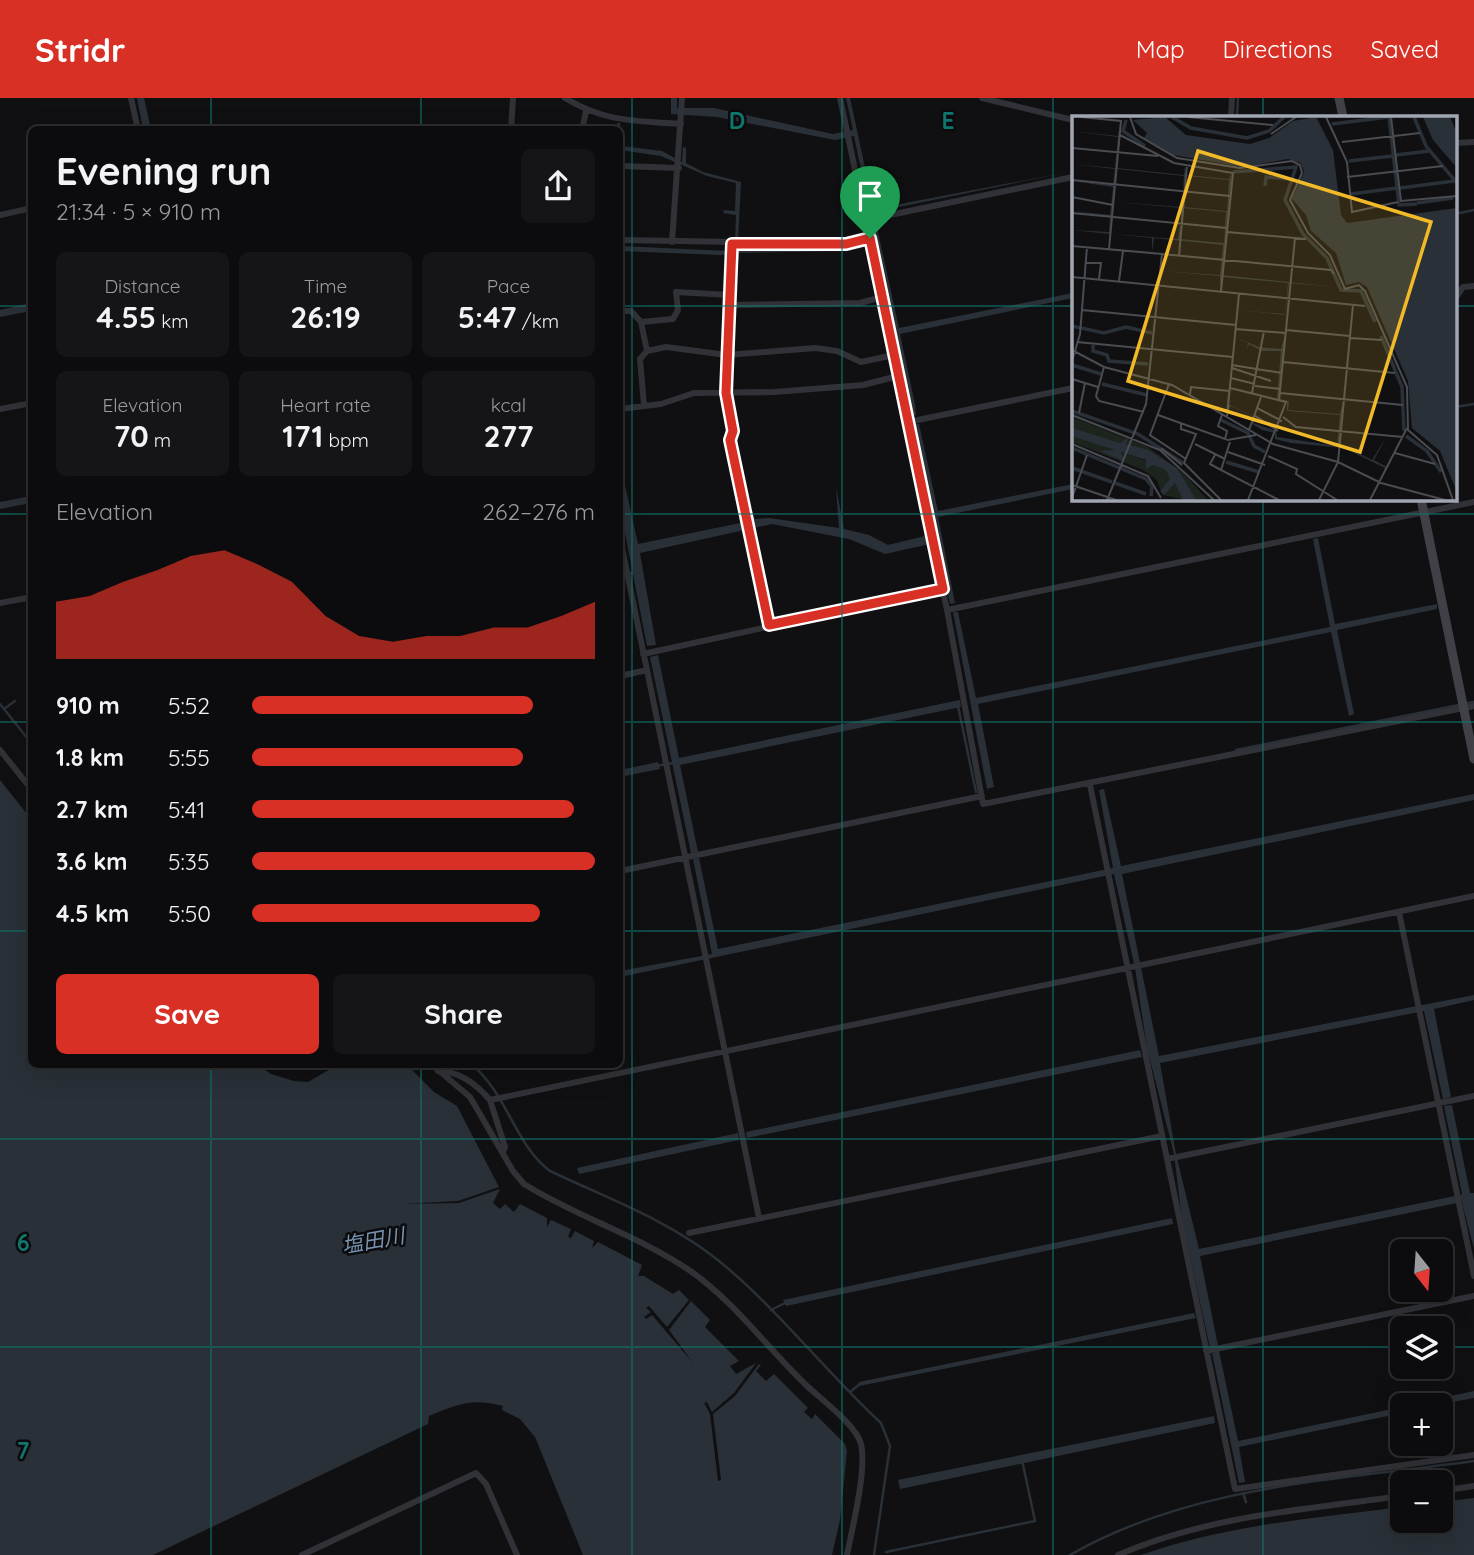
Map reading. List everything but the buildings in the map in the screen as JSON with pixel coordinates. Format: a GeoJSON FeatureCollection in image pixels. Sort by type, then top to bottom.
{"type":"FeatureCollection","features":[{"type":"Feature","properties":{"kind":"street"},"geometry":{"type":"LineString","coordinates":[[131,98],[137,126]]}},
{"type":"Feature","properties":{"kind":"street"},"geometry":{"type":"LineString","coordinates":[[511,126],[513,98]]}},
{"type":"Feature","properties":{"kind":"street"},"geometry":{"type":"LineString","coordinates":[[565,98],[586,111],[609,119],[681,120]]}},
{"type":"Feature","properties":{"kind":"street"},"geometry":{"type":"LineString","coordinates":[[672,242],[682,98]]}},
{"type":"Feature","properties":{"kind":"street"},"geometry":{"type":"LineString","coordinates":[[841,98],[943,589],[983,804],[1090,785],[1474,706]]}},
{"type":"Feature","properties":{"kind":"street"},"geometry":{"type":"LineString","coordinates":[[982,98],[1072,121]]}},
{"type":"Feature","properties":{"kind":"street"},"geometry":{"type":"LineString","coordinates":[[1231,116],[1232,98]]}},
{"type":"Feature","properties":{"kind":"street"},"geometry":{"type":"LineString","coordinates":[[1339,98],[1343,116]]}},
{"type":"Feature","properties":{"kind":"street"},"geometry":{"type":"LineString","coordinates":[[583,126],[586,111]]}},
{"type":"Feature","properties":{"kind":"street"},"geometry":{"type":"LineString","coordinates":[[1456,143],[1474,142]]}},
{"type":"Feature","properties":{"kind":"street"},"geometry":{"type":"LineString","coordinates":[[623,166],[679,164]]}},
{"type":"Feature","properties":{"kind":"street"},"geometry":{"type":"LineString","coordinates":[[866,220],[1072,177]]}},
{"type":"Feature","properties":{"kind":"street"},"geometry":{"type":"LineString","coordinates":[[0,215],[28,209]]}},
{"type":"Feature","properties":{"kind":"street"},"geometry":{"type":"LineString","coordinates":[[623,240],[672,242],[732,249],[846,244],[870,238]]}},
{"type":"Feature","properties":{"kind":"street"},"geometry":{"type":"LineString","coordinates":[[732,249],[726,393],[733,431],[730,440],[769,625]]}},
{"type":"Feature","properties":{"kind":"street"},"geometry":{"type":"LineString","coordinates":[[1456,298],[1463,287],[1474,286]]}},
{"type":"Feature","properties":{"kind":"street"},"geometry":{"type":"LineString","coordinates":[[641,322],[673,319],[678,310],[676,292],[730,295]]}},
{"type":"Feature","properties":{"kind":"street"},"geometry":{"type":"LineString","coordinates":[[729,305],[860,303],[882,298]]}},
{"type":"Feature","properties":{"kind":"street"},"geometry":{"type":"LineString","coordinates":[[623,312],[631,311],[641,322],[647,351]]}},
{"type":"Feature","properties":{"kind":"street"},"geometry":{"type":"LineString","coordinates":[[644,405],[640,359],[647,351],[675,348],[727,355],[815,348],[836,351],[861,362],[894,355]]}},
{"type":"Feature","properties":{"kind":"street"},"geometry":{"type":"LineString","coordinates":[[623,408],[661,404],[694,393],[863,385],[898,376]]}},
{"type":"Feature","properties":{"kind":"street"},"geometry":{"type":"LineString","coordinates":[[908,422],[1072,388]]}},
{"type":"Feature","properties":{"kind":"street"},"geometry":{"type":"LineString","coordinates":[[0,410],[28,404]]}},
{"type":"Feature","properties":{"kind":"street"},"geometry":{"type":"LineString","coordinates":[[1421,500],[1474,759]]}},
{"type":"Feature","properties":{"kind":"street"},"geometry":{"type":"LineString","coordinates":[[947,610],[1474,502]]}},
{"type":"Feature","properties":{"kind":"street"},"geometry":{"type":"LineString","coordinates":[[623,554],[649,652],[647,670],[666,764],[692,856],[706,956],[758,1218]]}},
{"type":"Feature","properties":{"kind":"street"},"geometry":{"type":"LineString","coordinates":[[649,652],[943,589]]}},
{"type":"Feature","properties":{"kind":"street"},"geometry":{"type":"LineString","coordinates":[[0,603],[28,598]]}},
{"type":"Feature","properties":{"kind":"street"},"geometry":{"type":"LineString","coordinates":[[623,675],[647,670]]}},
{"type":"Feature","properties":{"kind":"street"},"geometry":{"type":"LineString","coordinates":[[0,750],[28,785]]}},
{"type":"Feature","properties":{"kind":"street"},"geometry":{"type":"LineString","coordinates":[[1090,785],[1109,877],[1134,966],[1145,1052],[1162,1136],[1173,1158],[1179,1220],[1199,1314],[1212,1350],[1220,1418],[1235,1489],[1474,1455]]}},
{"type":"Feature","properties":{"kind":"street"},"geometry":{"type":"LineString","coordinates":[[623,870],[982,796]]}},
{"type":"Feature","properties":{"kind":"street"},"geometry":{"type":"LineString","coordinates":[[493,1099],[1474,896]]}},
{"type":"Feature","properties":{"kind":"street"},"geometry":{"type":"LineString","coordinates":[[1399,912],[1420,1008],[1445,1102],[1458,1200],[1474,1276]]}},
{"type":"Feature","properties":{"kind":"street"},"geometry":{"type":"LineString","coordinates":[[435,1068],[470,1097],[524,1184],[651,1246],[691,1272],[715,1291],[778,1358],[854,1431],[862,1452],[855,1515],[847,1555]]}},
{"type":"Feature","properties":{"kind":"street"},"geometry":{"type":"LineString","coordinates":[[438,1071],[447,1071],[476,1085],[493,1099],[505,1147],[503,1152]]}},
{"type":"Feature","properties":{"kind":"street"},"geometry":{"type":"LineString","coordinates":[[1173,1158],[1474,1096]]}},
{"type":"Feature","properties":{"kind":"street"},"geometry":{"type":"LineString","coordinates":[[690,1233],[1162,1136]]}},
{"type":"Feature","properties":{"kind":"street"},"geometry":{"type":"LineString","coordinates":[[1212,1350],[1474,1296]]}},
{"type":"Feature","properties":{"kind":"street"},"geometry":{"type":"LineString","coordinates":[[302,1555],[475,1472],[486,1483],[517,1555]]}},
{"type":"Feature","properties":{"kind":"street"},"geometry":{"type":"LineString","coordinates":[[1453,1489],[1474,1486]]}},
{"type":"Feature","properties":{"kind":"street"},"geometry":{"type":"LineString","coordinates":[[1118,1555],[1168,1536],[1224,1521],[1390,1498]]}},
{"type":"Feature","properties":{"kind":"water"},"geometry":{"type":"Polygon","coordinates":[[[137,98],[144,98],[150,126],[142,126],[137,98]]]}},
{"type":"Feature","properties":{"kind":"water"},"geometry":{"type":"Polygon","coordinates":[[[671,98],[677,98],[677,108],[714,108],[833,134],[853,130],[846,98],[850,98],[874,209],[1072,171],[870,213],[854,136],[835,140],[717,117],[671,114],[671,98]]]}},
{"type":"Feature","properties":{"kind":"water"},"geometry":{"type":"Polygon","coordinates":[[[623,146],[662,151],[682,162],[683,147],[686,148],[686,163],[703,172],[741,182],[738,242],[735,241],[736,215],[723,213],[724,210],[735,211],[736,183],[707,176],[661,156],[623,150],[623,146]]]}},
{"type":"Feature","properties":{"kind":"water"},"geometry":{"type":"Polygon","coordinates":[[[876,223],[899,328],[1072,293],[1072,298],[900,334],[915,404],[916,415],[913,416],[872,224],[876,223]]]}},
{"type":"Feature","properties":{"kind":"water"},"geometry":{"type":"Polygon","coordinates":[[[866,243],[869,246],[849,251],[739,253],[734,302],[734,253],[721,255],[623,251],[623,246],[728,251],[736,248],[846,247],[866,243]]]}},
{"type":"Feature","properties":{"kind":"water"},"geometry":{"type":"Polygon","coordinates":[[[28,304],[28,312],[0,317],[0,310],[28,304]]]}},
{"type":"Feature","properties":{"kind":"water"},"geometry":{"type":"Polygon","coordinates":[[[914,424],[919,424],[938,511],[1072,484],[1072,489],[938,517],[955,603],[950,604],[914,424]]]}},
{"type":"Feature","properties":{"kind":"water"},"geometry":{"type":"Polygon","coordinates":[[[623,476],[638,544],[745,522],[752,519],[749,511],[752,510],[755,519],[769,518],[839,528],[836,487],[844,529],[869,535],[888,545],[929,535],[930,544],[885,554],[849,539],[772,524],[640,553],[656,645],[647,646],[623,522],[623,476]]]}},
{"type":"Feature","properties":{"kind":"water"},"geometry":{"type":"Polygon","coordinates":[[[28,497],[28,504],[0,509],[0,502],[28,497]]]}},
{"type":"Feature","properties":{"kind":"water"},"geometry":{"type":"Polygon","coordinates":[[[1318,538],[1335,624],[1437,604],[1437,609],[1337,630],[1354,714],[1349,716],[1331,632],[978,704],[994,787],[987,789],[953,612],[958,612],[976,698],[1330,627],[1313,539],[1318,538]]]}},
{"type":"Feature","properties":{"kind":"water"},"geometry":{"type":"Polygon","coordinates":[[[658,655],[679,758],[960,700],[961,707],[680,765],[698,852],[691,853],[650,657],[658,655]]]}},
{"type":"Feature","properties":{"kind":"water"},"geometry":{"type":"Polygon","coordinates":[[[658,762],[660,769],[623,776],[623,769],[658,762]]]}},
{"type":"Feature","properties":{"kind":"water","name":"塩田川"},"geometry":{"type":"Polygon","coordinates":[[[0,780],[28,815],[28,1068],[262,1068],[271,1074],[294,1081],[308,1082],[332,1068],[410,1068],[434,1092],[457,1106],[499,1187],[458,1201],[402,1204],[459,1203],[500,1189],[493,1203],[500,1209],[505,1204],[514,1212],[520,1204],[547,1218],[547,1227],[551,1220],[571,1229],[568,1237],[571,1238],[575,1231],[594,1241],[592,1248],[598,1242],[642,1265],[638,1276],[644,1276],[673,1294],[679,1290],[689,1300],[667,1327],[649,1306],[646,1308],[651,1312],[644,1317],[646,1319],[652,1315],[693,1363],[669,1330],[691,1301],[710,1320],[705,1327],[739,1361],[730,1366],[736,1374],[756,1363],[734,1393],[712,1412],[707,1402],[704,1403],[710,1414],[718,1481],[721,1480],[713,1414],[735,1396],[759,1364],[761,1365],[756,1371],[766,1381],[774,1374],[808,1408],[804,1412],[812,1419],[815,1414],[845,1444],[847,1451],[840,1520],[832,1555],[583,1555],[535,1437],[520,1419],[502,1410],[503,1406],[473,1402],[429,1416],[428,1424],[153,1555],[0,1555],[0,780]]]}},
{"type":"Feature","properties":{"kind":"water"},"geometry":{"type":"Polygon","coordinates":[[[1104,789],[1121,866],[1474,794],[1474,800],[1122,874],[1159,1056],[1474,995],[1474,1000],[1434,1009],[1451,1097],[1443,1099],[1424,1011],[1160,1063],[1176,1154],[1199,1249],[1455,1196],[1457,1203],[1200,1256],[1218,1346],[1210,1348],[1182,1220],[1174,1154],[1147,1048],[1135,968],[1114,874],[623,976],[623,970],[712,954],[693,859],[699,858],[718,949],[1113,868],[1099,790],[1104,789]]]}},
{"type":"Feature","properties":{"kind":"water"},"geometry":{"type":"Polygon","coordinates":[[[1140,1050],[1142,1057],[747,1138],[746,1132],[1140,1050]]]}},
{"type":"Feature","properties":{"kind":"water"},"geometry":{"type":"Polygon","coordinates":[[[1452,1105],[1470,1193],[1474,1193],[1474,1249],[1460,1195],[1462,1194],[1444,1106],[1452,1105]]]}},
{"type":"Feature","properties":{"kind":"water"},"geometry":{"type":"Polygon","coordinates":[[[738,1133],[739,1140],[579,1174],[577,1168],[738,1133]]]}},
{"type":"Feature","properties":{"kind":"water"},"geometry":{"type":"Polygon","coordinates":[[[1172,1218],[1173,1224],[786,1306],[783,1300],[1172,1218]]]}},
{"type":"Feature","properties":{"kind":"water"},"geometry":{"type":"Polygon","coordinates":[[[1194,1313],[1196,1318],[859,1386],[859,1382],[1194,1313]]]}},
{"type":"Feature","properties":{"kind":"water"},"geometry":{"type":"Polygon","coordinates":[[[1219,1351],[1238,1441],[1390,1409],[1390,1416],[1239,1447],[1245,1482],[1239,1483],[1212,1353],[1219,1351]]]}},
{"type":"Feature","properties":{"kind":"water"},"geometry":{"type":"Polygon","coordinates":[[[1474,1391],[1474,1398],[1453,1402],[1453,1395],[1474,1391]]]}},
{"type":"Feature","properties":{"kind":"water"},"geometry":{"type":"Polygon","coordinates":[[[1214,1416],[1215,1423],[900,1489],[898,1480],[1214,1416]]]}},
{"type":"Feature","properties":{"kind":"water"},"geometry":{"type":"Polygon","coordinates":[[[1474,1498],[1474,1555],[1141,1555],[1205,1536],[1303,1519],[1390,1508],[1390,1533],[1453,1533],[1453,1500],[1474,1498]]]}},
{"type":"Feature","properties":{"kind":"waterway"},"geometry":{"type":"LineString","coordinates":[[1237,116],[1238,98]]}},
{"type":"Feature","properties":{"kind":"waterway"},"geometry":{"type":"LineString","coordinates":[[1456,214],[1474,210]]}},
{"type":"Feature","properties":{"kind":"waterway"},"geometry":{"type":"LineString","coordinates":[[1456,407],[1474,404]]}},
{"type":"Feature","properties":{"kind":"waterway"},"geometry":{"type":"LineString","coordinates":[[623,575],[634,573]]}},
{"type":"Feature","properties":{"kind":"waterway"},"geometry":{"type":"LineString","coordinates":[[4,709],[15,701]]}},
{"type":"Feature","properties":{"kind":"waterway"},"geometry":{"type":"LineString","coordinates":[[1468,703],[1474,702]]}},
{"type":"Feature","properties":{"kind":"waterway"},"geometry":{"type":"LineString","coordinates":[[0,704],[28,739]]}},
{"type":"Feature","properties":{"kind":"waterway"},"geometry":{"type":"LineString","coordinates":[[1236,750],[1459,705]]}},
{"type":"Feature","properties":{"kind":"waterway"},"geometry":{"type":"LineString","coordinates":[[958,706],[976,792]]}},
{"type":"Feature","properties":{"kind":"waterway"},"geometry":{"type":"LineString","coordinates":[[656,766],[673,763]]}},
{"type":"Feature","properties":{"kind":"waterway"},"geometry":{"type":"LineString","coordinates":[[475,1068],[494,1089],[528,1147],[550,1171],[659,1222],[719,1261],[761,1299],[881,1423],[890,1446],[874,1555]]}},
{"type":"Feature","properties":{"kind":"waterway"},"geometry":{"type":"LineString","coordinates":[[771,1310],[787,1302]]}},
{"type":"Feature","properties":{"kind":"waterway"},"geometry":{"type":"LineString","coordinates":[[850,1392],[861,1383]]}},
{"type":"Feature","properties":{"kind":"waterway"},"geometry":{"type":"LineString","coordinates":[[886,1552],[1035,1521],[1022,1460]]}},
{"type":"Feature","properties":{"kind":"waterway"},"geometry":{"type":"LineString","coordinates":[[1070,1555],[1165,1513],[1216,1500],[1319,1481],[1474,1461]]}},
{"type":"Feature","properties":{"kind":"waterway"},"geometry":{"type":"LineString","coordinates":[[1243,1493],[1246,1502]]}},
{"type":"Feature","properties":{"kind":"route"},"geometry":{"type":"LineString","coordinates":[[870,238],[943,589],[769,625],[730,440],[733,431],[726,393],[732,244],[846,244],[870,238]]}}]}
